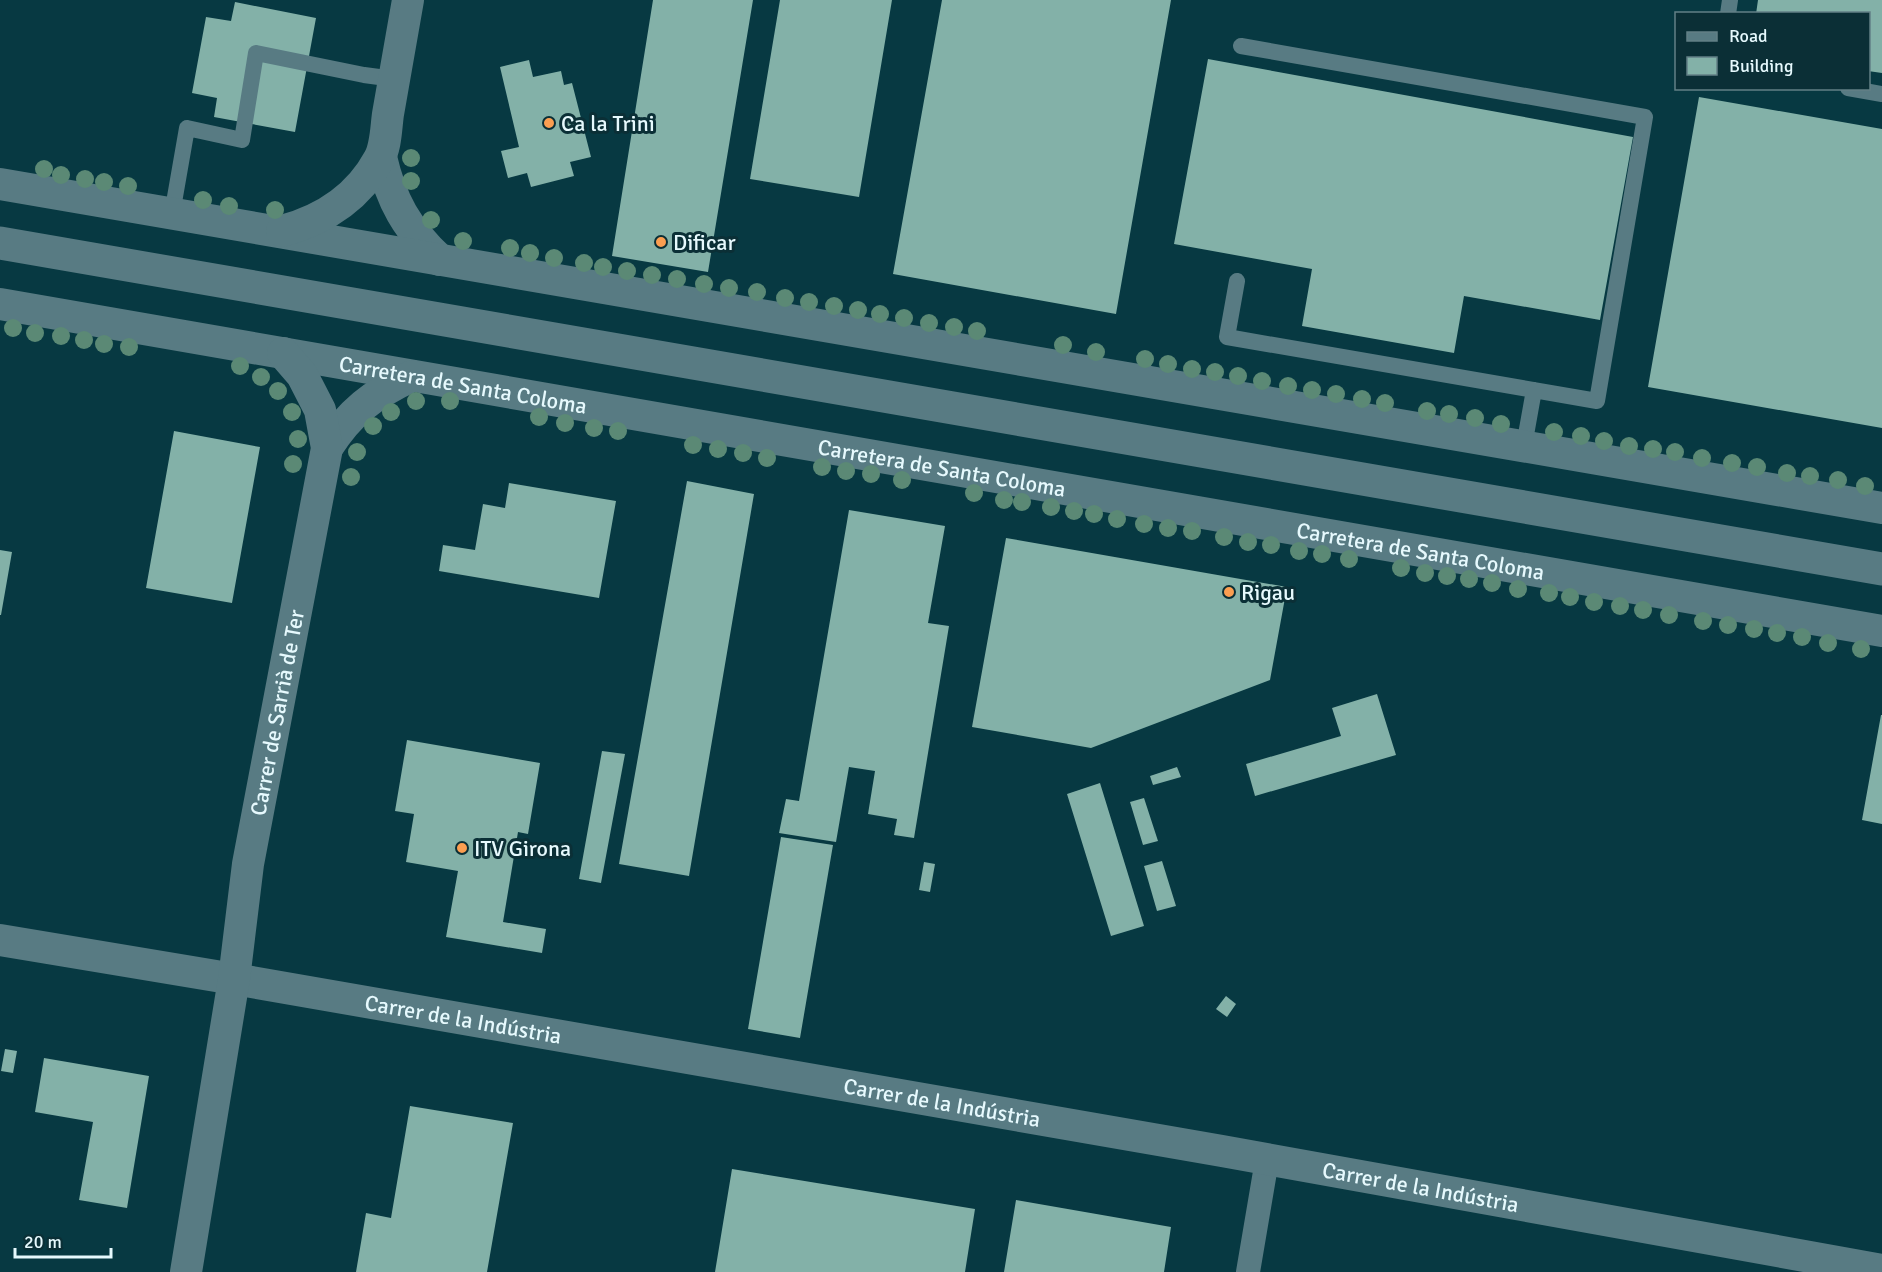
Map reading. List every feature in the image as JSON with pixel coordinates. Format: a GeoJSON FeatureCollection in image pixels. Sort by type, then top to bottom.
{"type":"FeatureCollection","features":[{"type":"Feature","properties":{"kind":"street"},"geometry":{"type":"LineString","coordinates":[[408,0],[381,157],[386,180],[399,210],[422,243],[440,260]]}},
{"type":"Feature","properties":{"kind":"street"},"geometry":{"type":"LineString","coordinates":[[281,231],[312,221],[339,206],[362,183],[381,157]]}},
{"type":"Feature","properties":{"kind":"street"},"geometry":{"type":"LineString","coordinates":[[0,184],[1882,508]]}},
{"type":"Feature","properties":{"kind":"street"},"geometry":{"type":"LineString","coordinates":[[0,243],[1882,569]]}},
{"type":"Feature","properties":{"kind":"street","name":"Carretera de Santa Coloma"},"geometry":{"type":"LineString","coordinates":[[0,304],[1882,631]]}},
{"type":"Feature","properties":{"kind":"street","name":"Carrer de Sarrià de Ter"},"geometry":{"type":"LineString","coordinates":[[282,353],[302,375],[320,410],[327,448]]}},
{"type":"Feature","properties":{"kind":"street","name":"Carrer de Sarrià de Ter"},"geometry":{"type":"LineString","coordinates":[[186,1272],[234,979],[248,864],[327,448],[338,430],[367,401],[384,389],[412,376]]}},
{"type":"Feature","properties":{"kind":"street","name":"Carrer de la Indústria"},"geometry":{"type":"LineString","coordinates":[[0,940],[1268,1160],[1882,1270]]}},
{"type":"Feature","properties":{"kind":"street"},"geometry":{"type":"LineString","coordinates":[[1248,1272],[1268,1160]]}},
{"type":"Feature","properties":{"kind":"lane"},"geometry":{"type":"LineString","coordinates":[[1237,281],[1227,337],[1597,402],[1645,117],[1241,46]]}},
{"type":"Feature","properties":{"kind":"lane"},"geometry":{"type":"LineString","coordinates":[[172,214],[187,128],[242,140],[256,53],[394,79]]}},
{"type":"Feature","properties":{"kind":"lane"},"geometry":{"type":"LineString","coordinates":[[1859,90],[1882,94]]}},
{"type":"Feature","properties":{"kind":"lane"},"geometry":{"type":"LineString","coordinates":[[1524,446],[1534,390]]}},
{"type":"Feature","properties":{"kind":"shaded area"},"geometry":{"type":"Polygon","coordinates":[[[0,0],[1882,0],[1882,1272],[0,1272],[0,0]]]}},
{"type":"Feature","properties":{"kind":"building"},"geometry":{"type":"Polygon","coordinates":[[[653,0],[753,0],[708,272],[612,256],[653,0]]]}},
{"type":"Feature","properties":{"kind":"building"},"geometry":{"type":"Polygon","coordinates":[[[780,0],[892,0],[859,197],[750,179],[780,0]]]}},
{"type":"Feature","properties":{"kind":"building"},"geometry":{"type":"Polygon","coordinates":[[[942,0],[1171,0],[1116,314],[893,274],[942,0]]]}},
{"type":"Feature","properties":{"kind":"building"},"geometry":{"type":"Polygon","coordinates":[[[1758,0],[1882,0],[1882,73],[1870,71],[1870,12],[1756,12],[1758,0]]]}},
{"type":"Feature","properties":{"kind":"building"},"geometry":{"type":"Polygon","coordinates":[[[235,2],[316,18],[295,132],[214,117],[217,98],[192,93],[206,17],[231,21],[235,2]]]}},
{"type":"Feature","properties":{"kind":"building"},"geometry":{"type":"Polygon","coordinates":[[[1208,59],[1633,137],[1600,320],[1464,296],[1454,353],[1302,326],[1312,269],[1174,244],[1208,59]]]}},
{"type":"Feature","properties":{"kind":"building"},"geometry":{"type":"Polygon","coordinates":[[[529,60],[533,77],[561,71],[564,85],[572,83],[591,157],[570,162],[574,176],[531,187],[527,173],[508,178],[501,151],[519,147],[500,67],[529,60]]]}},
{"type":"Feature","properties":{"kind":"building"},"geometry":{"type":"Polygon","coordinates":[[[1699,97],[1882,129],[1882,428],[1648,387],[1699,97]]]}},
{"type":"Feature","properties":{"kind":"building"},"geometry":{"type":"Polygon","coordinates":[[[174,431],[260,447],[232,603],[146,588],[174,431]]]}},
{"type":"Feature","properties":{"kind":"building"},"geometry":{"type":"Polygon","coordinates":[[[687,481],[754,494],[689,876],[619,864],[687,481]]]}},
{"type":"Feature","properties":{"kind":"building"},"geometry":{"type":"Polygon","coordinates":[[[509,483],[616,501],[599,598],[439,571],[443,545],[475,550],[483,504],[505,508],[509,483]]]}},
{"type":"Feature","properties":{"kind":"building"},"geometry":{"type":"Polygon","coordinates":[[[849,510],[945,526],[928,623],[949,626],[914,838],[894,835],[897,819],[868,814],[875,771],[849,767],[836,842],[779,833],[786,799],[799,801],[849,510]]]}},
{"type":"Feature","properties":{"kind":"building"},"geometry":{"type":"Polygon","coordinates":[[[1006,538],[1287,587],[1270,680],[1091,748],[972,727],[1006,538]]]}},
{"type":"Feature","properties":{"kind":"building"},"geometry":{"type":"Polygon","coordinates":[[[0,550],[12,552],[1,615],[0,615],[0,550]]]}},
{"type":"Feature","properties":{"kind":"building"},"geometry":{"type":"Polygon","coordinates":[[[1377,694],[1396,755],[1255,796],[1246,764],[1341,736],[1332,708],[1377,694]]]}},
{"type":"Feature","properties":{"kind":"building"},"geometry":{"type":"Polygon","coordinates":[[[1882,715],[1882,824],[1862,820],[1882,715]]]}},
{"type":"Feature","properties":{"kind":"building","name":"ITV Girona"},"geometry":{"type":"Polygon","coordinates":[[[407,740],[540,763],[528,834],[518,832],[503,922],[546,929],[542,953],[446,937],[458,871],[406,862],[414,814],[395,811],[407,740]]]}},
{"type":"Feature","properties":{"kind":"building"},"geometry":{"type":"Polygon","coordinates":[[[602,751],[625,754],[601,883],[579,879],[602,751]]]}},
{"type":"Feature","properties":{"kind":"building"},"geometry":{"type":"Polygon","coordinates":[[[1177,767],[1181,777],[1153,785],[1150,776],[1177,767]]]}},
{"type":"Feature","properties":{"kind":"building"},"geometry":{"type":"Polygon","coordinates":[[[1100,783],[1144,926],[1111,936],[1067,794],[1100,783]]]}},
{"type":"Feature","properties":{"kind":"building"},"geometry":{"type":"Polygon","coordinates":[[[1144,798],[1158,841],[1143,845],[1130,802],[1144,798]]]}},
{"type":"Feature","properties":{"kind":"building"},"geometry":{"type":"Polygon","coordinates":[[[781,837],[833,845],[800,1038],[748,1029],[781,837]]]}},
{"type":"Feature","properties":{"kind":"building"},"geometry":{"type":"Polygon","coordinates":[[[1162,861],[1176,906],[1157,911],[1144,866],[1162,861]]]}},
{"type":"Feature","properties":{"kind":"building"},"geometry":{"type":"Polygon","coordinates":[[[924,862],[935,864],[930,892],[919,890],[924,862]]]}},
{"type":"Feature","properties":{"kind":"building"},"geometry":{"type":"Polygon","coordinates":[[[1226,996],[1236,1004],[1227,1017],[1216,1009],[1226,996]]]}},
{"type":"Feature","properties":{"kind":"building"},"geometry":{"type":"Polygon","coordinates":[[[5,1049],[17,1051],[13,1073],[1,1071],[5,1049]]]}},
{"type":"Feature","properties":{"kind":"building"},"geometry":{"type":"Polygon","coordinates":[[[44,1058],[149,1076],[127,1208],[79,1200],[93,1122],[35,1112],[44,1058]]]}},
{"type":"Feature","properties":{"kind":"building"},"geometry":{"type":"Polygon","coordinates":[[[410,1106],[513,1123],[487,1272],[356,1272],[366,1213],[391,1218],[410,1106]]]}},
{"type":"Feature","properties":{"kind":"building"},"geometry":{"type":"Polygon","coordinates":[[[732,1169],[975,1209],[965,1272],[715,1272],[732,1169]]]}},
{"type":"Feature","properties":{"kind":"building"},"geometry":{"type":"Polygon","coordinates":[[[1016,1200],[1171,1227],[1164,1272],[1004,1272],[1016,1200]]]}},
{"type":"Feature","properties":{"kind":"place","name":"Ca la Trini"},"geometry":{"type":"Point","coordinates":[549,123]}},
{"type":"Feature","properties":{"kind":"place","name":"Dificar"},"geometry":{"type":"Point","coordinates":[661,242]}},
{"type":"Feature","properties":{"kind":"place","name":"Rigau"},"geometry":{"type":"Point","coordinates":[1229,592]}},
{"type":"Feature","properties":{"kind":"place","name":"ITV Girona"},"geometry":{"type":"Point","coordinates":[462,848]}}]}
